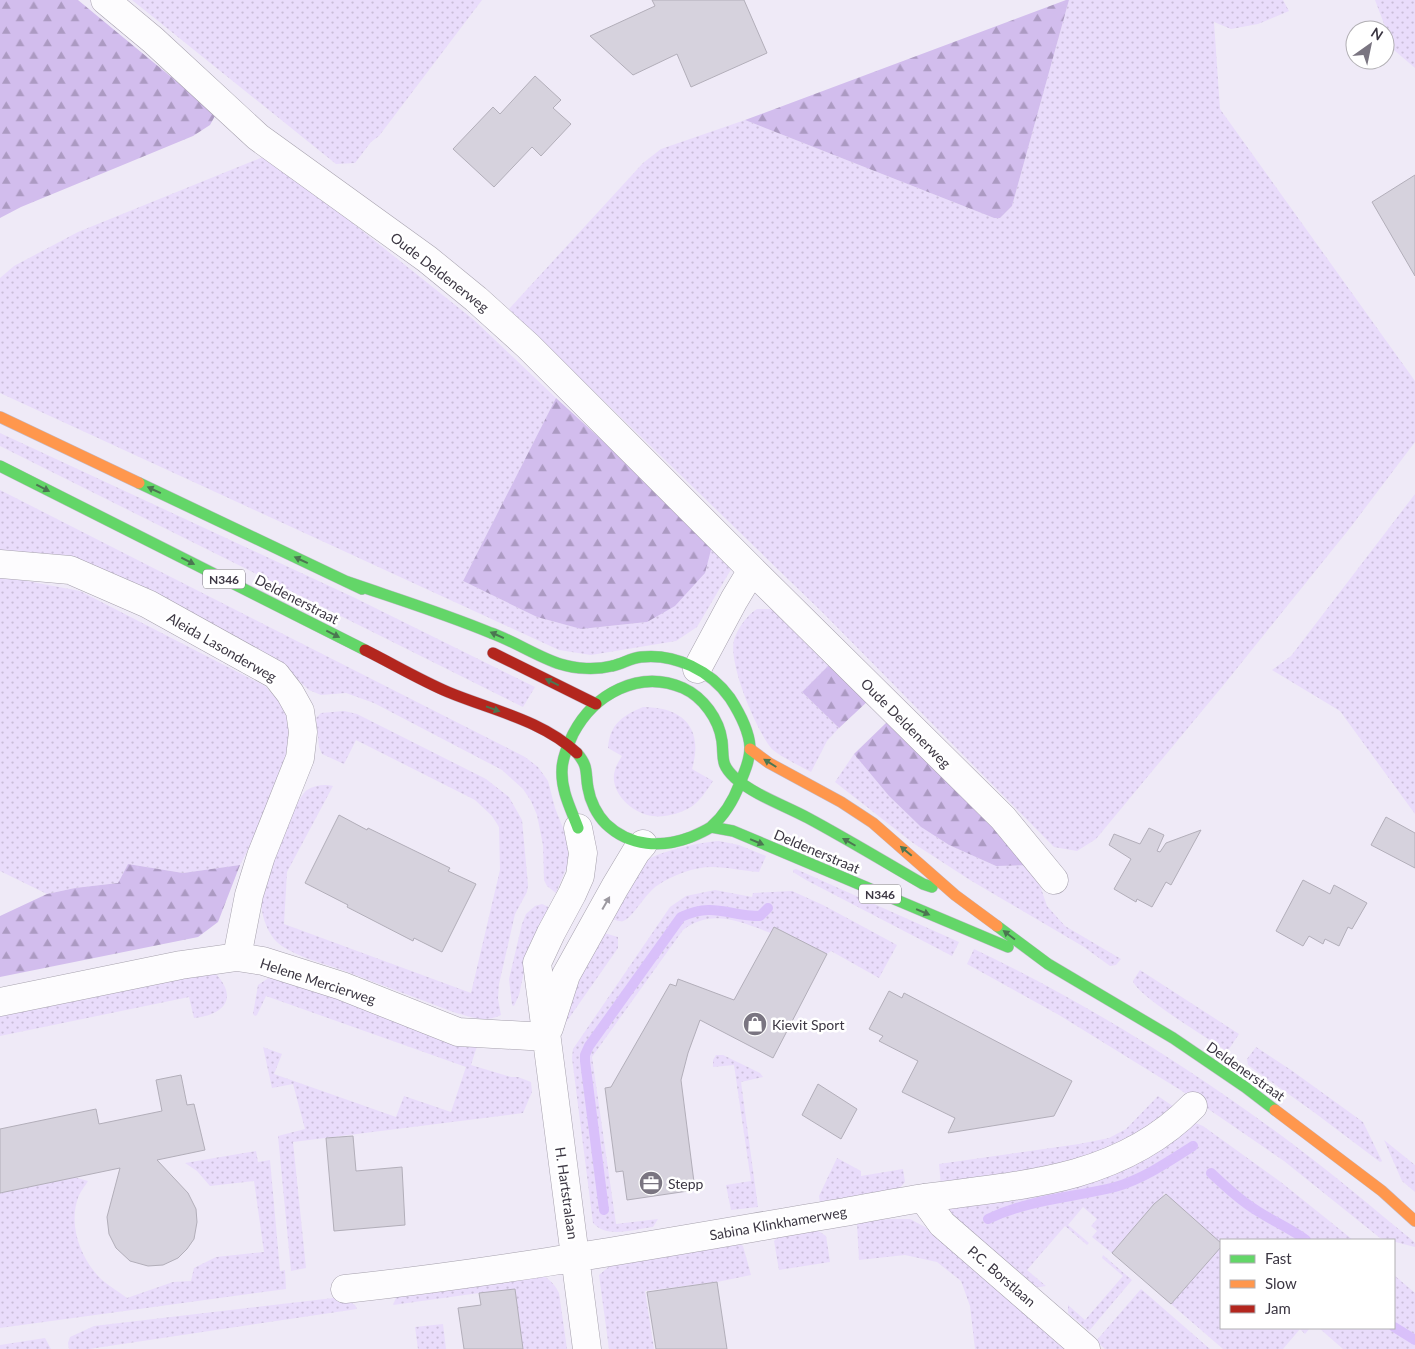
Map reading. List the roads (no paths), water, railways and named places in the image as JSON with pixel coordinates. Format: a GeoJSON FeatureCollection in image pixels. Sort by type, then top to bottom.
{"type":"FeatureCollection","features":[{"type":"Feature","properties":{"kind":"main road","name":"N346"},"geometry":{"type":"LineString","coordinates":[[0,417],[426,620]]}},
{"type":"Feature","properties":{"kind":"main road","name":"Deldenerstraat"},"geometry":{"type":"LineString","coordinates":[[0,466],[448,692],[516,717],[568,746]]}},
{"type":"Feature","properties":{"kind":"main road","name":"N346"},"geometry":{"type":"LineString","coordinates":[[345,581],[491,632],[562,665],[592,669],[612,666],[642,657],[664,657],[687,663],[685,676],[692,693],[707,707],[722,738],[723,750],[721,760],[725,768],[741,783]]}},
{"type":"Feature","properties":{"kind":"main road"},"geometry":{"type":"LineString","coordinates":[[480,647],[596,704]]}},
{"type":"Feature","properties":{"kind":"main road","name":"N346"},"geometry":{"type":"LineString","coordinates":[[568,746],[581,758],[587,770],[588,795],[607,825],[627,838],[644,844],[664,845],[680,841],[711,827],[728,807],[741,783],[746,770],[750,749],[747,732],[733,700],[717,682],[685,676],[634,683],[609,693],[580,722],[568,746],[562,769],[562,784],[566,799],[578,828]]}},
{"type":"Feature","properties":{"kind":"main road","name":"Deldenerstraat"},"geometry":{"type":"LineString","coordinates":[[448,692],[488,720]]}},
{"type":"Feature","properties":{"kind":"main road","name":"Deldenerstraat"},"geometry":{"type":"LineString","coordinates":[[750,749],[770,763],[841,802],[873,823],[955,895],[1048,964],[1173,1038],[1245,1087],[1382,1191],[1415,1221]]}},
{"type":"Feature","properties":{"kind":"main road"},"geometry":{"type":"LineString","coordinates":[[550,757],[562,769]]}},
{"type":"Feature","properties":{"kind":"main road","name":"Deldenerstraat"},"geometry":{"type":"LineString","coordinates":[[741,783],[807,817],[923,884],[955,895]]}},
{"type":"Feature","properties":{"kind":"main road","name":"Deldenerstraat"},"geometry":{"type":"LineString","coordinates":[[711,827],[732,831],[1048,964]]}},
{"type":"Feature","properties":{"kind":"street","name":"Oude Deldenerweg"},"geometry":{"type":"LineString","coordinates":[[104,0],[152,40],[258,137],[427,259],[476,299],[528,346],[1003,818],[1054,880]]}},
{"type":"Feature","properties":{"kind":"street","name":"Aleida Lasonderweg"},"geometry":{"type":"LineString","coordinates":[[0,564],[70,570],[140,600],[276,675],[290,693],[300,711],[304,732],[300,758],[261,856],[249,895],[237,957]]}},
{"type":"Feature","properties":{"kind":"street"},"geometry":{"type":"LineString","coordinates":[[685,676],[752,570]]}},
{"type":"Feature","properties":{"kind":"street","name":"H. Hartstralaan"},"geometry":{"type":"LineString","coordinates":[[578,828],[583,853],[580,876],[550,933],[537,963],[588,1349]]}},
{"type":"Feature","properties":{"kind":"street","name":"H. Hartstralaan"},"geometry":{"type":"LineString","coordinates":[[546,1036],[566,974],[623,873],[636,852],[644,844]]}},
{"type":"Feature","properties":{"kind":"street","name":"Helene Mercierweg"},"geometry":{"type":"LineString","coordinates":[[0,1002],[181,965],[237,957],[264,961],[342,986],[458,1032],[546,1036]]}},
{"type":"Feature","properties":{"kind":"street","name":"Sabina Klinkhamerweg"},"geometry":{"type":"LineString","coordinates":[[345,1289],[576,1258],[923,1198],[1005,1187],[1075,1173],[1118,1158],[1156,1138],[1176,1124],[1193,1106]]}},
{"type":"Feature","properties":{"kind":"street","name":"P.C. Borstlaan"},"geometry":{"type":"LineString","coordinates":[[923,1198],[942,1224],[1086,1349]]}},
{"type":"Feature","properties":{"kind":"waterway"},"geometry":{"type":"LineString","coordinates":[[604,1210],[585,1061],[585,1055],[589,1046],[681,917],[712,910],[760,916],[768,908]]}},
{"type":"Feature","properties":{"kind":"waterway"},"geometry":{"type":"LineString","coordinates":[[988,1219],[1019,1207],[1125,1184],[1155,1170],[1193,1146]]}},
{"type":"Feature","properties":{"kind":"waterway"},"geometry":{"type":"LineString","coordinates":[[1211,1173],[1252,1208],[1305,1239]]}},
{"type":"Feature","properties":{"kind":"waterway"},"geometry":{"type":"LineString","coordinates":[[1395,1328],[1415,1340]]}},
{"type":"Feature","properties":{"kind":"place","name":"Kievit Sport"},"geometry":{"type":"Point","coordinates":[755,1024]}},
{"type":"Feature","properties":{"kind":"place","name":"Stepp"},"geometry":{"type":"Point","coordinates":[651,1183]}}]}
